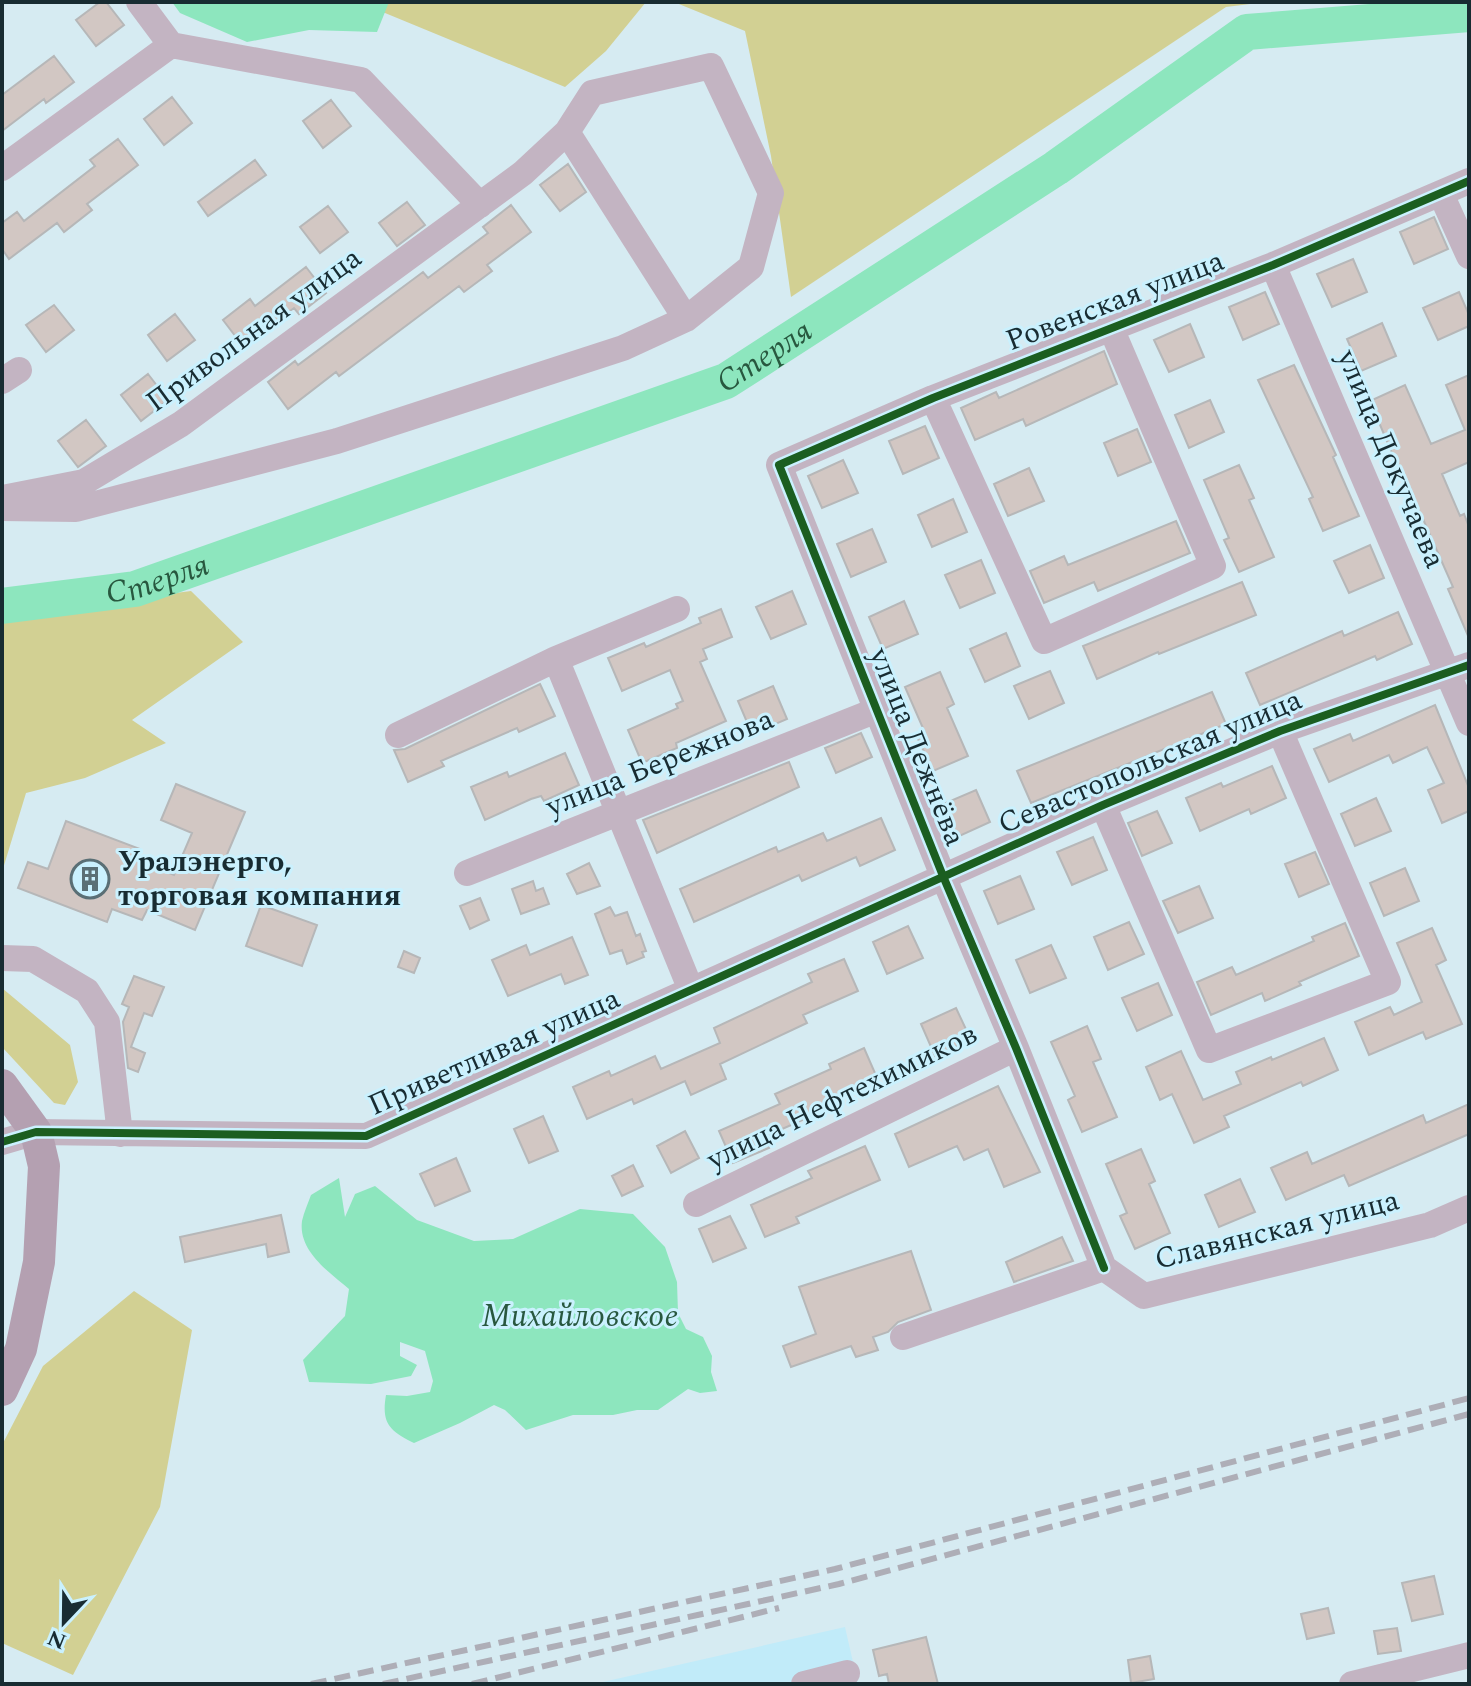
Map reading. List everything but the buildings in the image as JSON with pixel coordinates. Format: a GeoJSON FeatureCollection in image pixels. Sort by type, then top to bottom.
{"type":"FeatureCollection","features":[{"type":"Feature","properties":{"kind":"main road"},"geometry":{"type":"LineString","coordinates":[[2,1085],[36,1132],[44,1166],[39,1262],[21,1349],[2,1390]]}},
{"type":"Feature","properties":{"kind":"street"},"geometry":{"type":"LineString","coordinates":[[139,2],[171,45],[361,80],[480,205]]}},
{"type":"Feature","properties":{"kind":"street"},"geometry":{"type":"LineString","coordinates":[[2,168],[171,45]]}},
{"type":"Feature","properties":{"kind":"street","name":"Привольная улица"},"geometry":{"type":"LineString","coordinates":[[2,498],[84,482],[181,424],[523,173],[567,132],[592,93],[711,66],[771,193],[751,267],[686,319]]}},
{"type":"Feature","properties":{"kind":"street"},"geometry":{"type":"LineString","coordinates":[[2,508],[76,509],[337,441],[623,348],[686,319],[567,132]]}},
{"type":"Feature","properties":{"kind":"street","name":"Ровенская улица"},"geometry":{"type":"LineString","coordinates":[[779,465],[933,398],[1273,265],[1469,181]]}},
{"type":"Feature","properties":{"kind":"street"},"geometry":{"type":"LineString","coordinates":[[1441,194],[1469,256]]}},
{"type":"Feature","properties":{"kind":"street","name":"улица Докучаева"},"geometry":{"type":"LineString","coordinates":[[1273,265],[1459,670],[1469,723]]}},
{"type":"Feature","properties":{"kind":"street"},"geometry":{"type":"LineString","coordinates":[[933,398],[1044,641],[1213,566],[1111,328]]}},
{"type":"Feature","properties":{"kind":"street","name":"улица Дежнёва"},"geometry":{"type":"LineString","coordinates":[[779,465],[1104,1268]]}},
{"type":"Feature","properties":{"kind":"street"},"geometry":{"type":"LineString","coordinates":[[398,735],[556,659],[677,609]]}},
{"type":"Feature","properties":{"kind":"street"},"geometry":{"type":"LineString","coordinates":[[556,659],[691,990]]}},
{"type":"Feature","properties":{"kind":"street","name":"Севастопольская улица"},"geometry":{"type":"LineString","coordinates":[[943,876],[1280,731],[1459,670]]}},
{"type":"Feature","properties":{"kind":"street","name":"улица Бережнова"},"geometry":{"type":"LineString","coordinates":[[467,873],[877,710]]}},
{"type":"Feature","properties":{"kind":"street"},"geometry":{"type":"LineString","coordinates":[[1103,805],[1209,1050],[1388,982],[1280,731]]}},
{"type":"Feature","properties":{"kind":"street","name":"Приветливая улица"},"geometry":{"type":"LineString","coordinates":[[2,1142],[36,1132],[366,1136],[943,876]]}},
{"type":"Feature","properties":{"kind":"street"},"geometry":{"type":"LineString","coordinates":[[2,958],[33,959],[87,991],[107,1022],[120,1134]]}},
{"type":"Feature","properties":{"kind":"street","name":"улица Нефтехимиков"},"geometry":{"type":"LineString","coordinates":[[696,1204],[1016,1048]]}},
{"type":"Feature","properties":{"kind":"street","name":"Славянская улица"},"geometry":{"type":"LineString","coordinates":[[1104,1268],[1144,1296],[1430,1225],[1469,1208]]}},
{"type":"Feature","properties":{"kind":"street"},"geometry":{"type":"LineString","coordinates":[[903,1337],[1104,1268]]}},
{"type":"Feature","properties":{"kind":"street"},"geometry":{"type":"LineString","coordinates":[[1352,1684],[1469,1655]]}},
{"type":"Feature","properties":{"kind":"street"},"geometry":{"type":"LineString","coordinates":[[804,1684],[847,1673]]}},
{"type":"Feature","properties":{"kind":"shaded area"},"geometry":{"type":"Polygon","coordinates":[[[282,2],[646,2],[606,51],[565,87],[385,13],[282,2]]]}},
{"type":"Feature","properties":{"kind":"shaded area"},"geometry":{"type":"Polygon","coordinates":[[[674,2],[1266,2],[1226,7],[791,297],[771,156],[745,31],[674,2]]]}},
{"type":"Feature","properties":{"kind":"shaded area"},"geometry":{"type":"Polygon","coordinates":[[[191,591],[243,642],[132,720],[166,743],[85,778],[26,793],[2,872],[2,616],[191,591]]]}},
{"type":"Feature","properties":{"kind":"shaded area"},"geometry":{"type":"Polygon","coordinates":[[[2,988],[70,1045],[78,1082],[65,1105],[54,1103],[2,1047],[2,988]]]}},
{"type":"Feature","properties":{"kind":"shaded area"},"geometry":{"type":"Polygon","coordinates":[[[134,1291],[192,1330],[160,1507],[73,1675],[2,1643],[2,1445],[43,1366],[134,1291]]]}},
{"type":"Feature","properties":{"kind":"shaded area"},"geometry":{"type":"Polygon","coordinates":[[[845,1627],[858,1684],[594,1684],[845,1627]]]}},
{"type":"Feature","properties":{"kind":"water"},"geometry":{"type":"Polygon","coordinates":[[[172,2],[389,2],[377,32],[309,30],[247,42],[180,13],[172,2]]]}},
{"type":"Feature","properties":{"kind":"water","name":"Михайловское"},"geometry":{"type":"Polygon","coordinates":[[[339,1178],[345,1217],[355,1194],[375,1186],[417,1220],[474,1241],[513,1239],[580,1209],[633,1214],[665,1247],[677,1282],[678,1313],[686,1329],[703,1337],[712,1356],[711,1372],[717,1391],[700,1393],[688,1389],[658,1410],[573,1415],[526,1430],[505,1410],[494,1405],[414,1443],[406,1439],[393,1430],[386,1420],[386,1395],[407,1396],[430,1392],[433,1381],[425,1351],[400,1342],[400,1356],[417,1365],[411,1376],[371,1384],[309,1382],[303,1360],[345,1316],[349,1289],[316,1260],[302,1232],[302,1221],[311,1195],[339,1178]]]}},
{"type":"Feature","properties":{"kind":"waterway","name":"Стерля"},"geometry":{"type":"LineString","coordinates":[[2,606],[135,589],[726,381],[1056,168],[1247,32],[1469,14]]}},
{"type":"Feature","properties":{"kind":"railway"},"geometry":{"type":"LineString","coordinates":[[311,1684],[835,1569],[1469,1398]]}},
{"type":"Feature","properties":{"kind":"railway"},"geometry":{"type":"LineString","coordinates":[[383,1684],[839,1584],[1469,1414]]}},
{"type":"Feature","properties":{"kind":"railway"},"geometry":{"type":"LineString","coordinates":[[472,1684],[779,1608]]}},
{"type":"Feature","properties":{"kind":"cycle path"},"geometry":{"type":"LineString","coordinates":[[1104,1268],[779,465],[933,398],[1273,265],[1469,181]]}},
{"type":"Feature","properties":{"kind":"cycle path"},"geometry":{"type":"LineString","coordinates":[[2,1142],[36,1132],[366,1136],[1103,805],[1280,731],[1469,665]]}},
{"type":"Feature","properties":{"kind":"place","name":"Уралэнерго, торговая компания"},"geometry":{"type":"Point","coordinates":[90,879]}}]}
